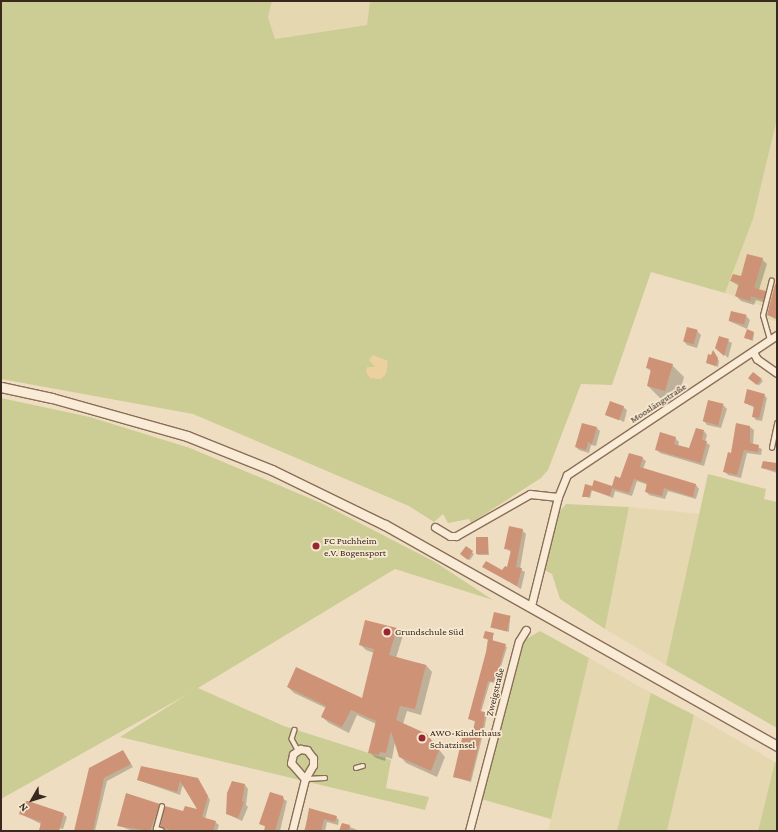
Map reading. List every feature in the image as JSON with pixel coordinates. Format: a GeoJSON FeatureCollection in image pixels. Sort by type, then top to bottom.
{"type":"FeatureCollection","features":[{"type":"Feature","properties":{"kind":"street","name":"Mooslängstraße"},"geometry":{"type":"LineString","coordinates":[[531,606],[558,496],[567,475],[777,335]]}},
{"type":"Feature","properties":{"kind":"street"},"geometry":{"type":"LineString","coordinates":[[753,352],[757,359],[777,373]]}},
{"type":"Feature","properties":{"kind":"street"},"geometry":{"type":"LineString","coordinates":[[1,387],[52,398],[187,436],[272,470],[386,524],[777,746]]}},
{"type":"Feature","properties":{"kind":"street"},"geometry":{"type":"LineString","coordinates":[[435,527],[450,536],[456,536],[530,494],[558,496]]}},
{"type":"Feature","properties":{"kind":"street","name":"Zweigstraße"},"geometry":{"type":"LineString","coordinates":[[469,831],[519,641],[526,630]]}},
{"type":"Feature","properties":{"kind":"street"},"geometry":{"type":"LineString","coordinates":[[292,831],[305,779],[313,765],[313,758],[308,750],[298,750],[292,755],[291,763],[305,779]]}},
{"type":"Feature","properties":{"kind":"lane"},"geometry":{"type":"LineString","coordinates":[[770,340],[763,321],[772,281]]}},
{"type":"Feature","properties":{"kind":"lane"},"geometry":{"type":"LineString","coordinates":[[772,448],[777,424]]}},
{"type":"Feature","properties":{"kind":"lane"},"geometry":{"type":"LineString","coordinates":[[295,730],[292,739],[298,750]]}},
{"type":"Feature","properties":{"kind":"lane"},"geometry":{"type":"LineString","coordinates":[[356,768],[363,766]]}},
{"type":"Feature","properties":{"kind":"lane"},"geometry":{"type":"LineString","coordinates":[[305,779],[325,778]]}},
{"type":"Feature","properties":{"kind":"lane"},"geometry":{"type":"LineString","coordinates":[[162,807],[156,829],[162,831]]}},
{"type":"Feature","properties":{"kind":"shaded area"},"geometry":{"type":"Polygon","coordinates":[[[272,1],[370,1],[367,25],[275,39],[268,17],[272,1]]]}},
{"type":"Feature","properties":{"kind":"shaded area"},"geometry":{"type":"Polygon","coordinates":[[[777,119],[777,322],[760,316],[762,306],[725,293],[753,219],[777,119]]]}},
{"type":"Feature","properties":{"kind":"shaded area"},"geometry":{"type":"Polygon","coordinates":[[[629,507],[701,514],[666,665],[605,629],[629,507]]]}},
{"type":"Feature","properties":{"kind":"shaded area"},"geometry":{"type":"Polygon","coordinates":[[[589,658],[651,693],[617,831],[548,831],[589,658]]]}},
{"type":"Feature","properties":{"kind":"shaded area"},"geometry":{"type":"Polygon","coordinates":[[[694,715],[775,762],[758,831],[667,831],[694,715]]]}},
{"type":"Feature","properties":{"kind":"green space"},"geometry":{"type":"Polygon","coordinates":[[[1,1],[272,1],[268,17],[275,39],[367,25],[370,1],[777,1],[777,119],[753,219],[725,293],[651,272],[612,385],[581,384],[548,470],[541,478],[471,523],[469,519],[448,523],[443,514],[434,522],[409,506],[193,414],[1,379],[1,1]]]}},
{"type":"Feature","properties":{"kind":"green space"},"geometry":{"type":"Polygon","coordinates":[[[1,398],[90,417],[190,448],[321,503],[435,562],[493,600],[395,569],[198,688],[284,726],[391,760],[386,788],[429,797],[425,810],[120,737],[188,694],[1,799],[1,398]]]}},
{"type":"Feature","properties":{"kind":"green space"},"geometry":{"type":"Polygon","coordinates":[[[708,474],[766,489],[764,499],[777,502],[777,728],[666,665],[708,474]]]}},
{"type":"Feature","properties":{"kind":"green space"},"geometry":{"type":"Polygon","coordinates":[[[566,504],[629,507],[605,629],[560,599],[552,574],[544,570],[559,512],[566,504]]]}},
{"type":"Feature","properties":{"kind":"green space"},"geometry":{"type":"Polygon","coordinates":[[[540,631],[589,658],[551,819],[474,797],[521,642],[540,631]]]}},
{"type":"Feature","properties":{"kind":"green space"},"geometry":{"type":"Polygon","coordinates":[[[651,693],[694,715],[667,831],[617,831],[651,693]]]}},
{"type":"Feature","properties":{"kind":"green space"},"geometry":{"type":"Polygon","coordinates":[[[775,762],[777,763],[777,831],[758,831],[775,762]]]}},
{"type":"Feature","properties":{"kind":"sand"},"geometry":{"type":"Polygon","coordinates":[[[373,355],[388,361],[386,374],[381,379],[370,378],[366,372],[367,367],[375,367],[369,360],[373,355]]]}},
{"type":"Feature","properties":{"kind":"building"},"geometry":{"type":"Polygon","coordinates":[[[747,254],[763,258],[754,288],[766,291],[764,300],[751,296],[750,301],[735,296],[739,283],[730,281],[733,274],[741,276],[747,254]]]}},
{"type":"Feature","properties":{"kind":"building"},"geometry":{"type":"Polygon","coordinates":[[[775,284],[777,284],[777,318],[767,315],[775,284]]]}},
{"type":"Feature","properties":{"kind":"building"},"geometry":{"type":"Polygon","coordinates":[[[731,311],[747,315],[744,325],[729,321],[731,311]]]}},
{"type":"Feature","properties":{"kind":"building"},"geometry":{"type":"Polygon","coordinates":[[[687,327],[698,330],[694,344],[683,341],[687,327]]]}},
{"type":"Feature","properties":{"kind":"building"},"geometry":{"type":"Polygon","coordinates":[[[747,329],[754,332],[752,340],[744,338],[747,329]]]}},
{"type":"Feature","properties":{"kind":"building"},"geometry":{"type":"Polygon","coordinates":[[[719,336],[729,339],[724,356],[715,348],[719,336]]]}},
{"type":"Feature","properties":{"kind":"building"},"geometry":{"type":"Polygon","coordinates":[[[713,350],[718,358],[716,366],[706,363],[708,354],[711,355],[713,350]]]}},
{"type":"Feature","properties":{"kind":"building"},"geometry":{"type":"Polygon","coordinates":[[[649,357],[673,364],[665,391],[647,386],[651,369],[646,368],[649,357]]]}},
{"type":"Feature","properties":{"kind":"building"},"geometry":{"type":"Polygon","coordinates":[[[753,372],[762,379],[757,385],[748,378],[753,372]]]}},
{"type":"Feature","properties":{"kind":"building"},"geometry":{"type":"Polygon","coordinates":[[[747,389],[765,394],[759,418],[752,417],[754,406],[744,403],[747,389]]]}},
{"type":"Feature","properties":{"kind":"building"},"geometry":{"type":"Polygon","coordinates":[[[708,400],[724,404],[718,425],[703,421],[708,400]]]}},
{"type":"Feature","properties":{"kind":"building"},"geometry":{"type":"Polygon","coordinates":[[[610,401],[624,406],[619,420],[605,415],[610,401]]]}},
{"type":"Feature","properties":{"kind":"building"},"geometry":{"type":"Polygon","coordinates":[[[582,423],[597,427],[592,444],[588,442],[586,450],[575,447],[582,423]]]}},
{"type":"Feature","properties":{"kind":"building"},"geometry":{"type":"Polygon","coordinates":[[[736,423],[750,426],[750,443],[759,445],[758,452],[744,450],[737,475],[723,472],[728,452],[731,453],[736,423]]]}},
{"type":"Feature","properties":{"kind":"building"},"geometry":{"type":"Polygon","coordinates":[[[696,428],[704,430],[702,440],[707,441],[701,463],[655,450],[660,432],[676,437],[674,444],[689,448],[696,428]]]}},
{"type":"Feature","properties":{"kind":"building"},"geometry":{"type":"Polygon","coordinates":[[[629,453],[643,457],[640,467],[696,484],[693,497],[664,488],[662,496],[645,492],[647,483],[634,479],[629,493],[612,488],[610,496],[591,490],[594,480],[612,486],[615,476],[620,478],[629,453]]]}},
{"type":"Feature","properties":{"kind":"building"},"geometry":{"type":"Polygon","coordinates":[[[763,461],[777,463],[777,471],[761,468],[763,461]]]}},
{"type":"Feature","properties":{"kind":"building"},"geometry":{"type":"Polygon","coordinates":[[[585,484],[592,486],[589,497],[582,497],[585,484]]]}},
{"type":"Feature","properties":{"kind":"building"},"geometry":{"type":"Polygon","coordinates":[[[509,526],[523,529],[516,567],[522,568],[517,586],[482,567],[486,561],[502,570],[505,566],[507,567],[511,550],[504,549],[509,526]]]}},
{"type":"Feature","properties":{"kind":"building"},"geometry":{"type":"Polygon","coordinates":[[[476,537],[488,537],[488,554],[476,554],[476,537]]]}},
{"type":"Feature","properties":{"kind":"building"},"geometry":{"type":"Polygon","coordinates":[[[466,546],[473,551],[468,560],[460,554],[466,546]]]}},
{"type":"Feature","properties":{"kind":"building"},"geometry":{"type":"Polygon","coordinates":[[[494,612],[511,616],[507,631],[490,628],[494,612]]]}},
{"type":"Feature","properties":{"kind":"building"},"geometry":{"type":"Polygon","coordinates":[[[365,620],[397,628],[389,655],[426,665],[415,709],[400,706],[396,720],[427,734],[439,750],[431,771],[399,757],[391,731],[386,753],[380,752],[379,755],[368,753],[376,721],[351,710],[342,727],[321,717],[326,706],[287,687],[296,667],[362,698],[374,649],[359,645],[365,620]]]}},
{"type":"Feature","properties":{"kind":"building"},"geometry":{"type":"Polygon","coordinates":[[[485,631],[494,633],[492,640],[483,638],[485,631]]]}},
{"type":"Feature","properties":{"kind":"building"},"geometry":{"type":"Polygon","coordinates":[[[488,639],[506,644],[499,668],[504,670],[502,677],[495,675],[493,682],[488,681],[480,711],[485,712],[483,728],[470,781],[453,777],[463,734],[472,736],[475,721],[468,719],[486,652],[488,639]]]}},
{"type":"Feature","properties":{"kind":"building"},"geometry":{"type":"Polygon","coordinates":[[[123,750],[131,764],[104,778],[93,831],[74,831],[89,768],[123,750]]]}},
{"type":"Feature","properties":{"kind":"building"},"geometry":{"type":"Polygon","coordinates":[[[141,766],[198,778],[208,796],[202,817],[216,821],[213,831],[174,831],[160,827],[165,806],[183,811],[185,806],[197,809],[180,781],[177,792],[137,780],[141,766]]]}},
{"type":"Feature","properties":{"kind":"building"},"geometry":{"type":"Polygon","coordinates":[[[232,781],[245,784],[242,801],[244,802],[238,818],[226,814],[227,793],[232,781]]]}},
{"type":"Feature","properties":{"kind":"building"},"geometry":{"type":"Polygon","coordinates":[[[270,792],[283,796],[284,800],[275,831],[264,831],[265,826],[259,824],[270,792]]]}},
{"type":"Feature","properties":{"kind":"building"},"geometry":{"type":"Polygon","coordinates":[[[126,793],[160,804],[150,831],[117,826],[126,793]]]}},
{"type":"Feature","properties":{"kind":"building"},"geometry":{"type":"Polygon","coordinates":[[[28,801],[64,813],[59,831],[39,831],[41,822],[19,814],[23,802],[28,801]]]}},
{"type":"Feature","properties":{"kind":"building"},"geometry":{"type":"Polygon","coordinates":[[[309,808],[337,816],[335,822],[324,819],[321,831],[305,831],[309,808]]]}},
{"type":"Feature","properties":{"kind":"building"},"geometry":{"type":"Polygon","coordinates":[[[342,823],[350,825],[349,831],[339,831],[342,823]]]}},
{"type":"Feature","properties":{"kind":"place","name":"FC Puchheim e.V. Bogensport"},"geometry":{"type":"Point","coordinates":[316,546]}},
{"type":"Feature","properties":{"kind":"place","name":"Grundschule Süd"},"geometry":{"type":"Point","coordinates":[387,632]}},
{"type":"Feature","properties":{"kind":"place","name":"AWO-Kinderhaus Schatzinsel"},"geometry":{"type":"Point","coordinates":[422,738]}}]}
